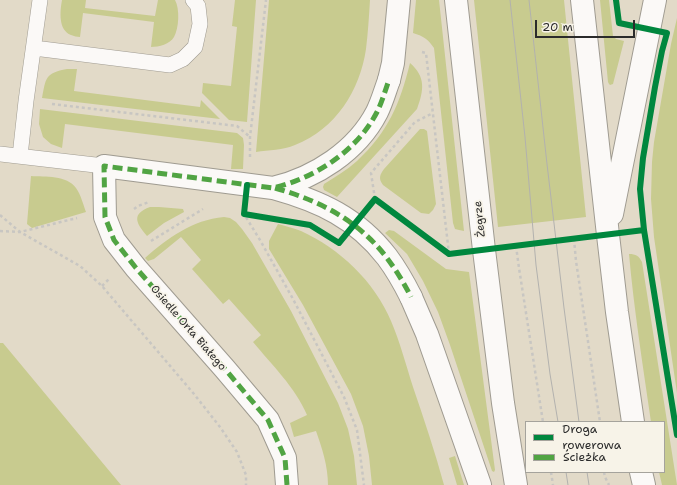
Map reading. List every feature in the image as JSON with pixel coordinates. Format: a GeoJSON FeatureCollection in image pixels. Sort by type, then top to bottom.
{"type":"FeatureCollection","features":[{"type":"Feature","properties":{"kind":"street"},"geometry":{"type":"LineString","coordinates":[[273,188],[304,178],[329,164],[356,141],[368,126],[384,95],[389,80],[393,63],[399,0]]}},
{"type":"Feature","properties":{"kind":"street","name":"Żegrze"},"geometry":{"type":"LineString","coordinates":[[456,0],[484,255],[503,403],[516,485]]}},
{"type":"Feature","properties":{"kind":"street"},"geometry":{"type":"LineString","coordinates":[[582,0],[618,319],[633,421]]}},
{"type":"Feature","properties":{"kind":"street"},"geometry":{"type":"LineString","coordinates":[[608,235],[656,0]]}},
{"type":"Feature","properties":{"kind":"street"},"geometry":{"type":"LineString","coordinates":[[104,166],[273,188],[301,196],[326,206],[354,224],[388,258],[411,297],[427,334],[480,485]]}},
{"type":"Feature","properties":{"kind":"street","name":"Osiedle Orła Białego"},"geometry":{"type":"LineString","coordinates":[[104,166],[105,217],[114,240],[136,268],[268,420],[285,458],[287,485]]}},
{"type":"Feature","properties":{"kind":"street"},"geometry":{"type":"LineString","coordinates":[[641,473],[644,485]]}},
{"type":"Feature","properties":{"kind":"lane"},"geometry":{"type":"LineString","coordinates":[[20,156],[40,0]]}},
{"type":"Feature","properties":{"kind":"lane"},"geometry":{"type":"LineString","coordinates":[[34,48],[170,65],[183,59],[195,47],[200,24],[198,6],[193,0]]}},
{"type":"Feature","properties":{"kind":"lane"},"geometry":{"type":"LineString","coordinates":[[0,154],[104,166]]}},
{"type":"Feature","properties":{"kind":"path"},"geometry":{"type":"LineString","coordinates":[[247,185],[250,137],[266,0]]}},
{"type":"Feature","properties":{"kind":"path"},"geometry":{"type":"LineString","coordinates":[[616,0],[619,23],[649,29]]}},
{"type":"Feature","properties":{"kind":"path"},"geometry":{"type":"LineString","coordinates":[[426,53],[449,254]]}},
{"type":"Feature","properties":{"kind":"path"},"geometry":{"type":"LineString","coordinates":[[26,101],[237,126],[250,137]]}},
{"type":"Feature","properties":{"kind":"path"},"geometry":{"type":"LineString","coordinates":[[375,199],[371,173],[415,122],[433,113]]}},
{"type":"Feature","properties":{"kind":"path"},"geometry":{"type":"LineString","coordinates":[[250,155],[256,156]]}},
{"type":"Feature","properties":{"kind":"path"},"geometry":{"type":"LineString","coordinates":[[102,286],[150,241],[203,209]]}},
{"type":"Feature","properties":{"kind":"path"},"geometry":{"type":"LineString","coordinates":[[642,209],[644,230],[677,435]]}},
{"type":"Feature","properties":{"kind":"path"},"geometry":{"type":"LineString","coordinates":[[239,214],[244,214],[260,240],[293,299],[344,397],[357,430],[364,485]]}},
{"type":"Feature","properties":{"kind":"path"},"geometry":{"type":"LineString","coordinates":[[0,215],[20,232],[80,266],[102,286],[194,394],[220,427],[237,452],[246,475],[246,485]]}},
{"type":"Feature","properties":{"kind":"path"},"geometry":{"type":"LineString","coordinates":[[0,231],[20,232]]}},
{"type":"Feature","properties":{"kind":"path"},"geometry":{"type":"LineString","coordinates":[[574,239],[600,421]]}},
{"type":"Feature","properties":{"kind":"path"},"geometry":{"type":"LineString","coordinates":[[516,246],[543,421]]}},
{"type":"Feature","properties":{"kind":"path"},"geometry":{"type":"LineString","coordinates":[[551,473],[553,485]]}},
{"type":"Feature","properties":{"kind":"path"},"geometry":{"type":"LineString","coordinates":[[604,473],[609,485]]}},
{"type":"Feature","properties":{"kind":"green space"},"geometry":{"type":"Polygon","coordinates":[[[62,0],[86,0],[85,8],[155,16],[158,0],[175,0],[178,13],[176,33],[170,42],[161,46],[151,47],[154,22],[83,13],[80,37],[71,35],[67,33],[62,25],[62,0]]]}},
{"type":"Feature","properties":{"kind":"green space"},"geometry":{"type":"Polygon","coordinates":[[[235,0],[256,0],[247,122],[229,120],[202,93],[203,83],[231,86],[237,27],[232,26],[235,0]]]}},
{"type":"Feature","properties":{"kind":"green space"},"geometry":{"type":"Polygon","coordinates":[[[269,0],[370,0],[368,31],[363,64],[358,79],[344,106],[334,118],[323,129],[310,138],[295,145],[281,149],[256,152],[269,0]]]}},
{"type":"Feature","properties":{"kind":"green space"},"geometry":{"type":"Polygon","coordinates":[[[416,0],[439,0],[464,231],[455,229],[453,223],[434,48],[425,38],[413,33],[416,0]]]}},
{"type":"Feature","properties":{"kind":"green space"},"geometry":{"type":"Polygon","coordinates":[[[474,0],[564,0],[586,217],[498,227],[474,0]]]}},
{"type":"Feature","properties":{"kind":"green space"},"geometry":{"type":"Polygon","coordinates":[[[600,0],[609,0],[613,36],[616,39],[624,41],[613,84],[610,85],[608,82],[600,0]]]}},
{"type":"Feature","properties":{"kind":"green space"},"geometry":{"type":"Polygon","coordinates":[[[677,18],[677,393],[654,237],[651,199],[654,142],[677,18]]]}},
{"type":"Feature","properties":{"kind":"green space"},"geometry":{"type":"Polygon","coordinates":[[[410,63],[419,73],[422,84],[421,96],[417,109],[337,197],[324,190],[324,184],[357,161],[368,150],[385,128],[402,92],[410,63]]]}},
{"type":"Feature","properties":{"kind":"green space"},"geometry":{"type":"Polygon","coordinates":[[[67,69],[77,69],[74,91],[200,107],[201,100],[220,119],[42,98],[44,86],[50,75],[54,72],[67,69]]]}},
{"type":"Feature","properties":{"kind":"green space"},"geometry":{"type":"Polygon","coordinates":[[[40,109],[237,133],[243,138],[243,169],[231,169],[233,145],[65,124],[62,148],[51,144],[43,137],[39,124],[40,109]]]}},
{"type":"Feature","properties":{"kind":"green space"},"geometry":{"type":"Polygon","coordinates":[[[420,129],[427,131],[436,204],[429,214],[421,213],[383,185],[380,178],[384,169],[420,129]]]}},
{"type":"Feature","properties":{"kind":"green space"},"geometry":{"type":"Polygon","coordinates":[[[31,176],[61,179],[72,184],[79,194],[86,212],[32,228],[27,224],[31,176]]]}},
{"type":"Feature","properties":{"kind":"green space"},"geometry":{"type":"Polygon","coordinates":[[[150,207],[183,209],[184,212],[164,223],[147,236],[140,227],[137,219],[140,213],[150,207]]]}},
{"type":"Feature","properties":{"kind":"green space"},"geometry":{"type":"Polygon","coordinates":[[[224,217],[230,218],[236,222],[252,243],[291,311],[338,403],[348,429],[354,456],[357,485],[328,485],[326,464],[316,431],[294,437],[290,423],[307,415],[290,386],[253,342],[261,335],[229,299],[223,304],[192,269],[201,260],[181,237],[154,259],[148,261],[145,258],[181,231],[201,222],[224,217]]]}},
{"type":"Feature","properties":{"kind":"green space"},"geometry":{"type":"Polygon","coordinates":[[[278,224],[301,231],[329,247],[354,268],[376,293],[391,321],[397,337],[444,485],[372,485],[369,456],[363,426],[351,394],[303,305],[269,249],[269,241],[278,224]]]}},
{"type":"Feature","properties":{"kind":"green space"},"geometry":{"type":"Polygon","coordinates":[[[389,230],[394,231],[446,269],[469,272],[495,470],[494,472],[492,471],[438,312],[423,281],[407,254],[385,233],[389,230]]]}},
{"type":"Feature","properties":{"kind":"green space"},"geometry":{"type":"Polygon","coordinates":[[[629,254],[634,254],[640,258],[642,262],[677,485],[662,485],[659,473],[665,473],[665,421],[651,421],[636,317],[629,254]]]}},
{"type":"Feature","properties":{"kind":"green space"},"geometry":{"type":"Polygon","coordinates":[[[0,343],[3,343],[121,485],[0,485],[0,343]]]}},
{"type":"Feature","properties":{"kind":"green space"},"geometry":{"type":"Polygon","coordinates":[[[455,456],[464,485],[457,485],[449,458],[455,456]]]}},
{"type":"Feature","properties":{"kind":"tram line"},"geometry":{"type":"LineString","coordinates":[[510,0],[525,137],[536,265],[550,374],[558,421]]}},
{"type":"Feature","properties":{"kind":"tram line"},"geometry":{"type":"LineString","coordinates":[[529,0],[564,308],[579,421]]}},
{"type":"Feature","properties":{"kind":"tram line"},"geometry":{"type":"LineString","coordinates":[[566,473],[568,485]]}},
{"type":"Feature","properties":{"kind":"tram line"},"geometry":{"type":"LineString","coordinates":[[587,473],[589,485]]}},
{"type":"Feature","properties":{"kind":"marked path"},"geometry":{"type":"LineString","coordinates":[[287,485],[285,458],[268,420],[136,268],[114,240],[105,217],[104,166],[273,188],[319,170],[346,151],[369,126],[377,112],[389,80]]}},
{"type":"Feature","properties":{"kind":"marked path"},"geometry":{"type":"LineString","coordinates":[[275,188],[292,193],[323,206],[351,223],[364,233],[387,258],[411,297]]}},
{"type":"Feature","properties":{"kind":"cycle path"},"geometry":{"type":"LineString","coordinates":[[616,0],[619,23],[667,33],[655,87],[643,158],[640,189],[644,230],[677,435]]}},
{"type":"Feature","properties":{"kind":"cycle path"},"geometry":{"type":"LineString","coordinates":[[247,185],[244,214],[310,225],[339,243],[375,199],[449,254],[644,230]]}}]}
